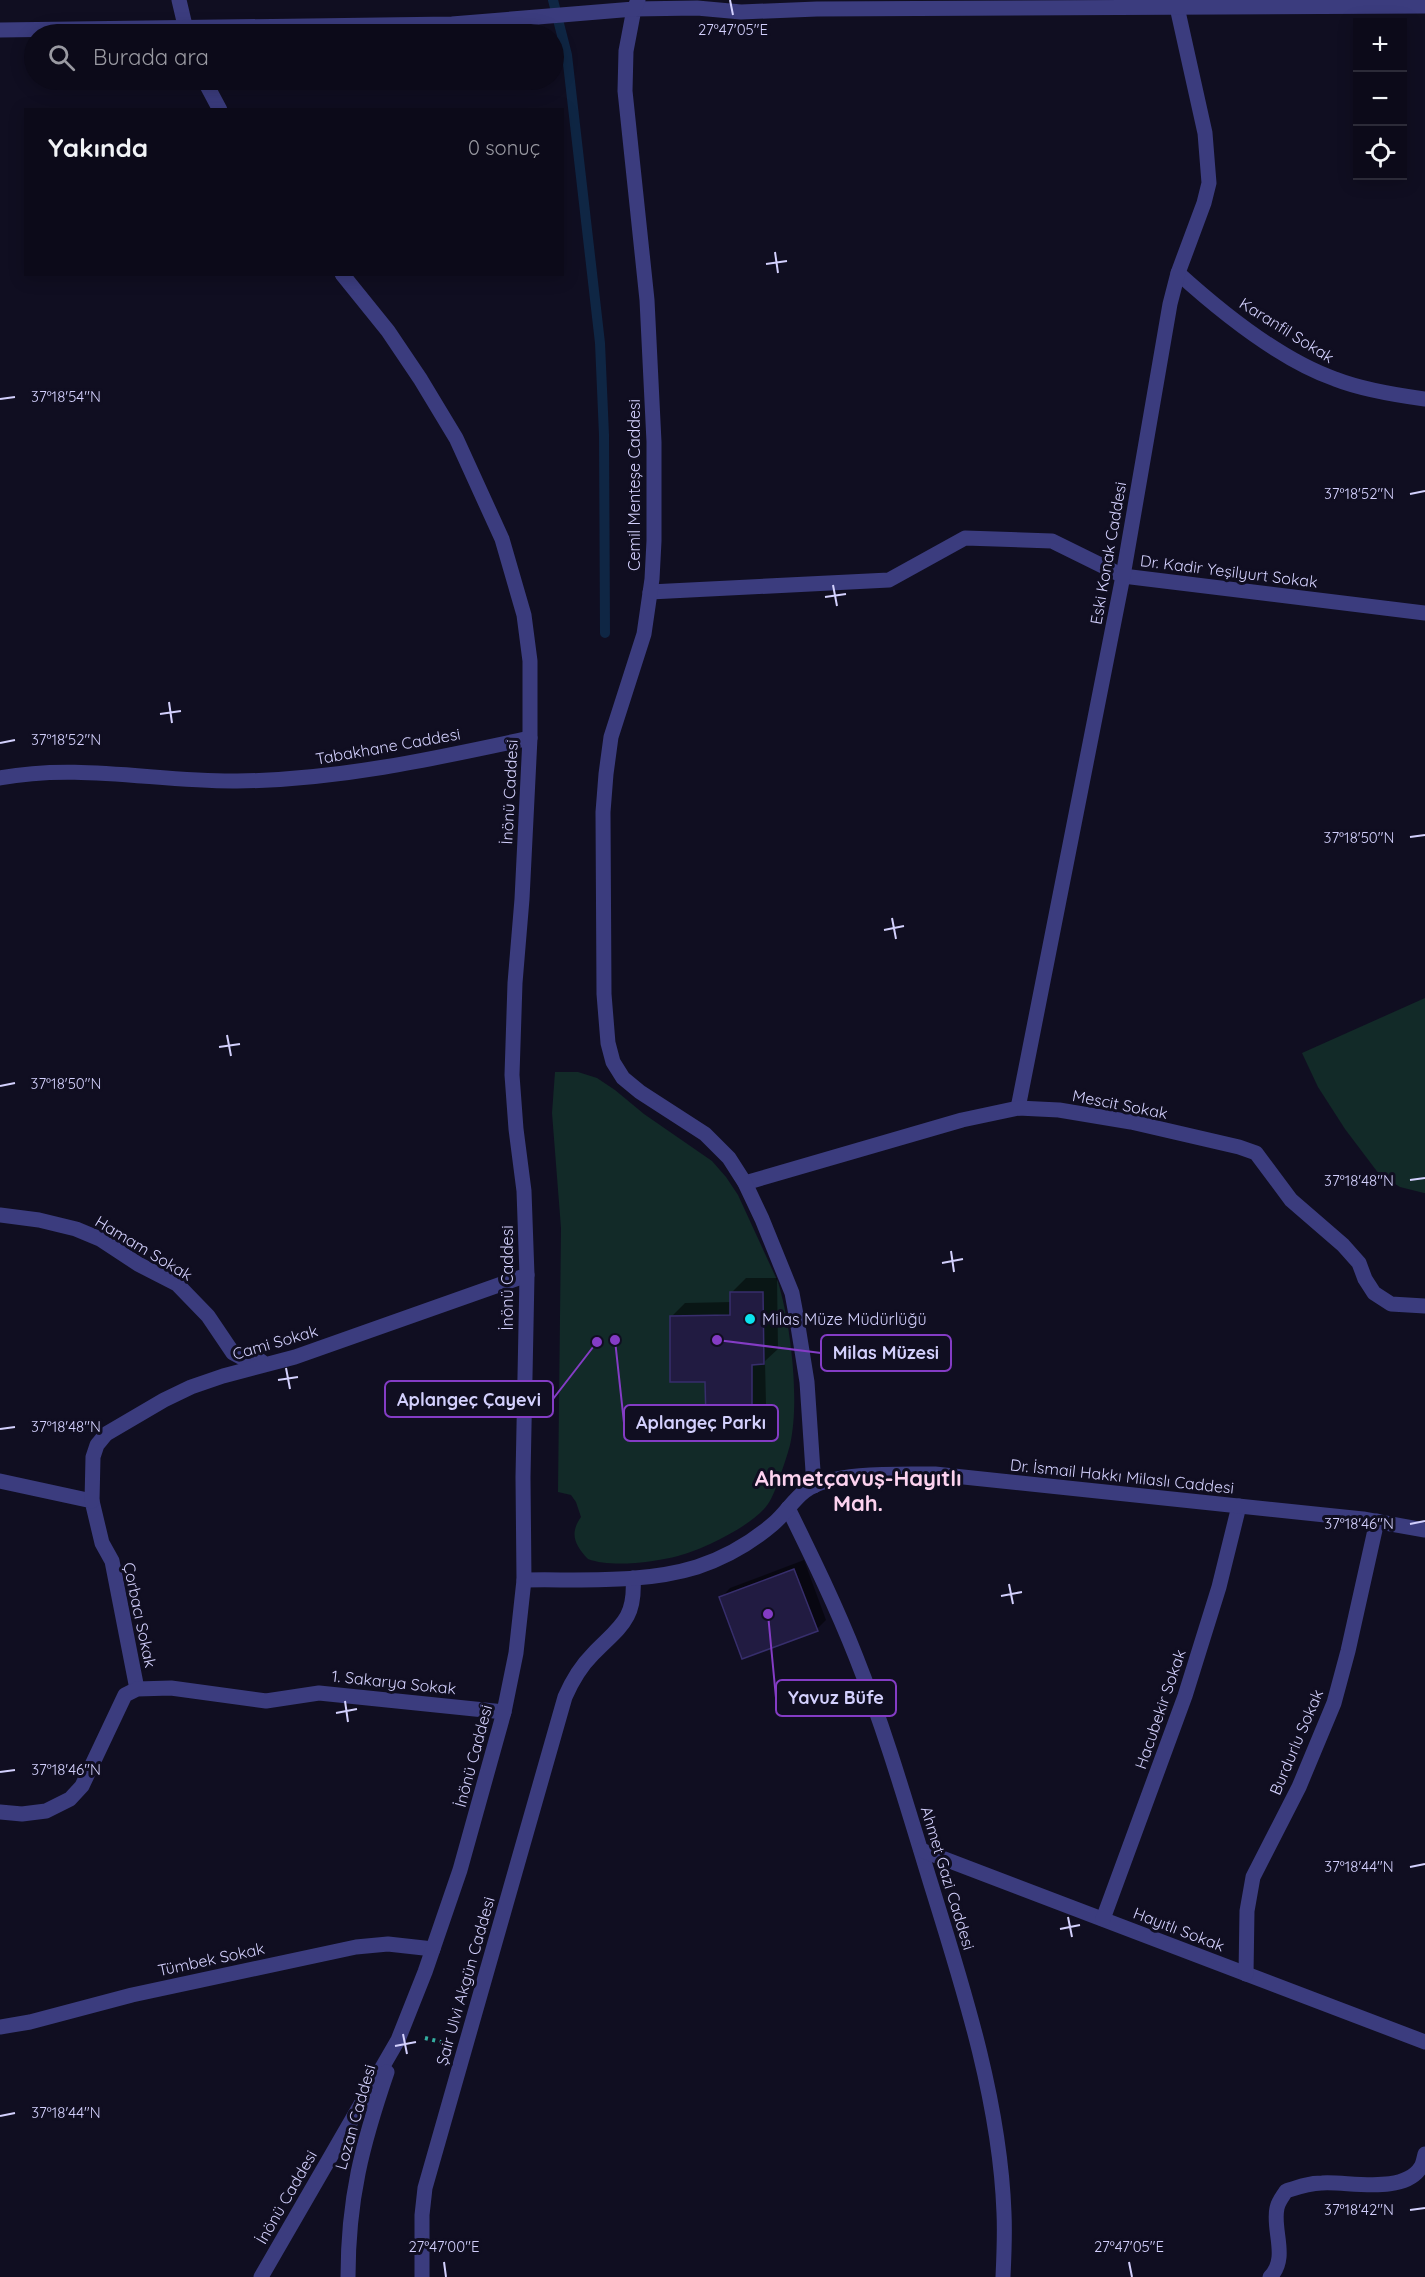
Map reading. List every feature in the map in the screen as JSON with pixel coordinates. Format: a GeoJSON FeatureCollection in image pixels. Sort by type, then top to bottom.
{"type":"FeatureCollection","features":[{"type":"Feature","properties":{"kind":"street"},"geometry":{"type":"LineString","coordinates":[[179,0],[185,24]]}},
{"type":"Feature","properties":{"kind":"street"},"geometry":{"type":"LineString","coordinates":[[452,24],[636,5],[741,12],[1062,4],[1177,7],[1425,6]]}},
{"type":"Feature","properties":{"kind":"street","name":"Cemil Menteşe Caddesi"},"geometry":{"type":"LineString","coordinates":[[636,5],[626,51],[625,91],[647,300],[652,398],[654,541],[651,592],[644,634],[616,718],[606,774],[603,812],[604,993],[608,1043],[614,1062],[623,1078],[640,1092],[705,1134],[729,1158],[745,1183],[762,1219],[792,1293],[807,1382],[814,1486]]}},
{"type":"Feature","properties":{"kind":"street","name":"Eski Konak Caddesi"},"geometry":{"type":"LineString","coordinates":[[1018,1108],[1123,576],[1170,304],[1178,273],[1209,183],[1205,133],[1177,7]]}},
{"type":"Feature","properties":{"kind":"street"},"geometry":{"type":"LineString","coordinates":[[0,30],[24,30]]}},
{"type":"Feature","properties":{"kind":"street"},"geometry":{"type":"LineString","coordinates":[[209,90],[219,108]]}},
{"type":"Feature","properties":{"kind":"street","name":"Karanfil Sokak"},"geometry":{"type":"LineString","coordinates":[[1178,273],[1210,302],[1300,363],[1334,379],[1371,389],[1425,399]]}},
{"type":"Feature","properties":{"kind":"street","name":"İnönü Caddesi"},"geometry":{"type":"LineString","coordinates":[[261,2277],[398,2040],[433,1949],[460,1870],[504,1712],[516,1653],[524,1580],[523,1477],[527,1275],[524,1191],[512,1075],[515,983],[522,899],[530,738],[530,661],[524,615],[502,539],[456,438],[388,330],[344,276]]}},
{"type":"Feature","properties":{"kind":"street","name":"Dr. Kadir Yeşilyurt Sokak"},"geometry":{"type":"LineString","coordinates":[[651,592],[888,579],[964,538],[1052,541],[1123,576],[1425,613]]}},
{"type":"Feature","properties":{"kind":"street","name":"Tabakhane Caddesi"},"geometry":{"type":"LineString","coordinates":[[0,778],[61,773],[235,781],[321,777],[415,762],[530,738]]}},
{"type":"Feature","properties":{"kind":"street","name":"Mescit Sokak"},"geometry":{"type":"LineString","coordinates":[[745,1183],[962,1120],[1018,1108],[1059,1110],[1131,1122],[1256,1153],[1292,1200],[1343,1245],[1359,1263],[1374,1293],[1391,1304],[1425,1306]]}},
{"type":"Feature","properties":{"kind":"street","name":"Hamam Sokak"},"geometry":{"type":"LineString","coordinates":[[0,1215],[76,1229],[100,1239],[138,1264],[177,1284],[208,1316],[233,1353],[257,1362],[278,1360]]}},
{"type":"Feature","properties":{"kind":"street","name":"Cami Sokak"},"geometry":{"type":"LineString","coordinates":[[92,1501],[93,1457],[97,1445],[106,1434],[191,1387],[278,1360],[295,1357],[527,1275]]}},
{"type":"Feature","properties":{"kind":"street","name":"Dr. İsmail Hakkı Milaslı Caddesi"},"geometry":{"type":"LineString","coordinates":[[814,1486],[863,1476],[935,1474],[1377,1521],[1425,1530]]}},
{"type":"Feature","properties":{"kind":"street"},"geometry":{"type":"LineString","coordinates":[[0,1481],[92,1501]]}},
{"type":"Feature","properties":{"kind":"street"},"geometry":{"type":"LineString","coordinates":[[524,1580],[633,1578],[698,1566],[723,1556],[774,1523],[805,1491],[814,1486]]}},
{"type":"Feature","properties":{"kind":"street","name":"Çorbacı Sokak"},"geometry":{"type":"LineString","coordinates":[[92,1501],[102,1543],[112,1561],[137,1689]]}},
{"type":"Feature","properties":{"kind":"street","name":"Hacubekir Sokak"},"geometry":{"type":"LineString","coordinates":[[1103,1919],[1188,1685],[1219,1587],[1239,1506]]}},
{"type":"Feature","properties":{"kind":"street","name":"Ahmet Gazi Caddesi"},"geometry":{"type":"LineString","coordinates":[[788,1508],[829,1593],[856,1657],[888,1745],[962,1986],[986,2086],[997,2147],[1004,2213],[1003,2277]]}},
{"type":"Feature","properties":{"kind":"street","name":"Burdurlu Sokak"},"geometry":{"type":"LineString","coordinates":[[1246,1974],[1247,1911],[1253,1877],[1299,1787],[1334,1703],[1377,1521]]}},
{"type":"Feature","properties":{"kind":"street","name":"Şair Ulvi Akgün Caddesi"},"geometry":{"type":"LineString","coordinates":[[422,2277],[422,2215],[425,2188],[565,1697],[573,1678],[592,1654],[622,1627],[630,1614],[634,1591],[633,1578]]}},
{"type":"Feature","properties":{"kind":"street","name":"1. Sakarya Sokak"},"geometry":{"type":"LineString","coordinates":[[137,1689],[171,1688],[266,1701],[319,1692],[504,1712]]}},
{"type":"Feature","properties":{"kind":"street"},"geometry":{"type":"LineString","coordinates":[[0,1812],[22,1814],[39,1812],[60,1806],[70,1799],[82,1786],[126,1695],[137,1689]]}},
{"type":"Feature","properties":{"kind":"street","name":"Hayıtlı Sokak"},"geometry":{"type":"LineString","coordinates":[[921,1850],[1425,2042]]}},
{"type":"Feature","properties":{"kind":"street","name":"Tümbek Sokak"},"geometry":{"type":"LineString","coordinates":[[0,2027],[30,2022],[132,1995],[356,1947],[388,1944],[433,1949]]}},
{"type":"Feature","properties":{"kind":"street","name":"Lozan Caddesi"},"geometry":{"type":"LineString","coordinates":[[348,2277],[354,2187],[363,2144],[398,2040]]}},
{"type":"Feature","properties":{"kind":"street"},"geometry":{"type":"LineString","coordinates":[[1270,2277],[1274,2273],[1280,2254],[1275,2228],[1277,2206],[1286,2190],[1324,2182],[1367,2186],[1393,2183],[1410,2177],[1420,2168],[1425,2154]]}},
{"type":"Feature","properties":{"kind":"green space"},"geometry":{"type":"Polygon","coordinates":[[[1425,998],[1424,1193],[1400,1187],[1379,1174],[1345,1129],[1318,1087],[1302,1053],[1425,998]]]}},
{"type":"Feature","properties":{"kind":"green space"},"geometry":{"type":"Polygon","coordinates":[[[555,1072],[578,1072],[597,1078],[712,1161],[738,1195],[778,1282],[787,1319],[793,1363],[794,1407],[790,1445],[777,1485],[768,1504],[740,1528],[678,1556],[621,1564],[588,1559],[575,1539],[575,1529],[581,1517],[576,1502],[571,1495],[558,1492],[561,1228],[552,1113],[555,1072]],[[730,1292],[730,1315],[670,1316],[670,1382],[705,1382],[706,1420],[752,1419],[752,1365],[764,1364],[763,1292],[730,1292]]]}},
{"type":"Feature","properties":{"kind":"building"},"geometry":{"type":"Polygon","coordinates":[[[730,1292],[763,1292],[764,1364],[752,1365],[752,1420],[706,1420],[705,1382],[670,1382],[670,1316],[730,1315],[730,1292]]]}},
{"type":"Feature","properties":{"kind":"building"},"geometry":{"type":"Polygon","coordinates":[[[794,1569],[818,1631],[742,1659],[719,1597],[794,1569]]]}},
{"type":"Feature","properties":{"kind":"waterway"},"geometry":{"type":"LineString","coordinates":[[553,0],[559,24]]}},
{"type":"Feature","properties":{"kind":"waterway"},"geometry":{"type":"LineString","coordinates":[[564,43],[600,343],[604,435],[605,633]]}},
{"type":"Feature","properties":{"kind":"place","name":"Milas Müze Müdürlüğü"},"geometry":{"type":"Point","coordinates":[750,1319]}},
{"type":"Feature","properties":{"kind":"place","name":"Aplangeç Parkı"},"geometry":{"type":"Point","coordinates":[615,1340]}},
{"type":"Feature","properties":{"kind":"place","name":"Milas Müzesi"},"geometry":{"type":"Point","coordinates":[717,1340]}},
{"type":"Feature","properties":{"kind":"place","name":"Aplangeç Çayevi"},"geometry":{"type":"Point","coordinates":[597,1342]}},
{"type":"Feature","properties":{"kind":"place","name":"Yavuz Büfe"},"geometry":{"type":"Point","coordinates":[768,1614]}},
{"type":"Feature","properties":{"kind":"district","name":"Ahmetçavuş-Hayıtlı Mah."},"geometry":{"type":"Point","coordinates":[858,1490]}}]}
